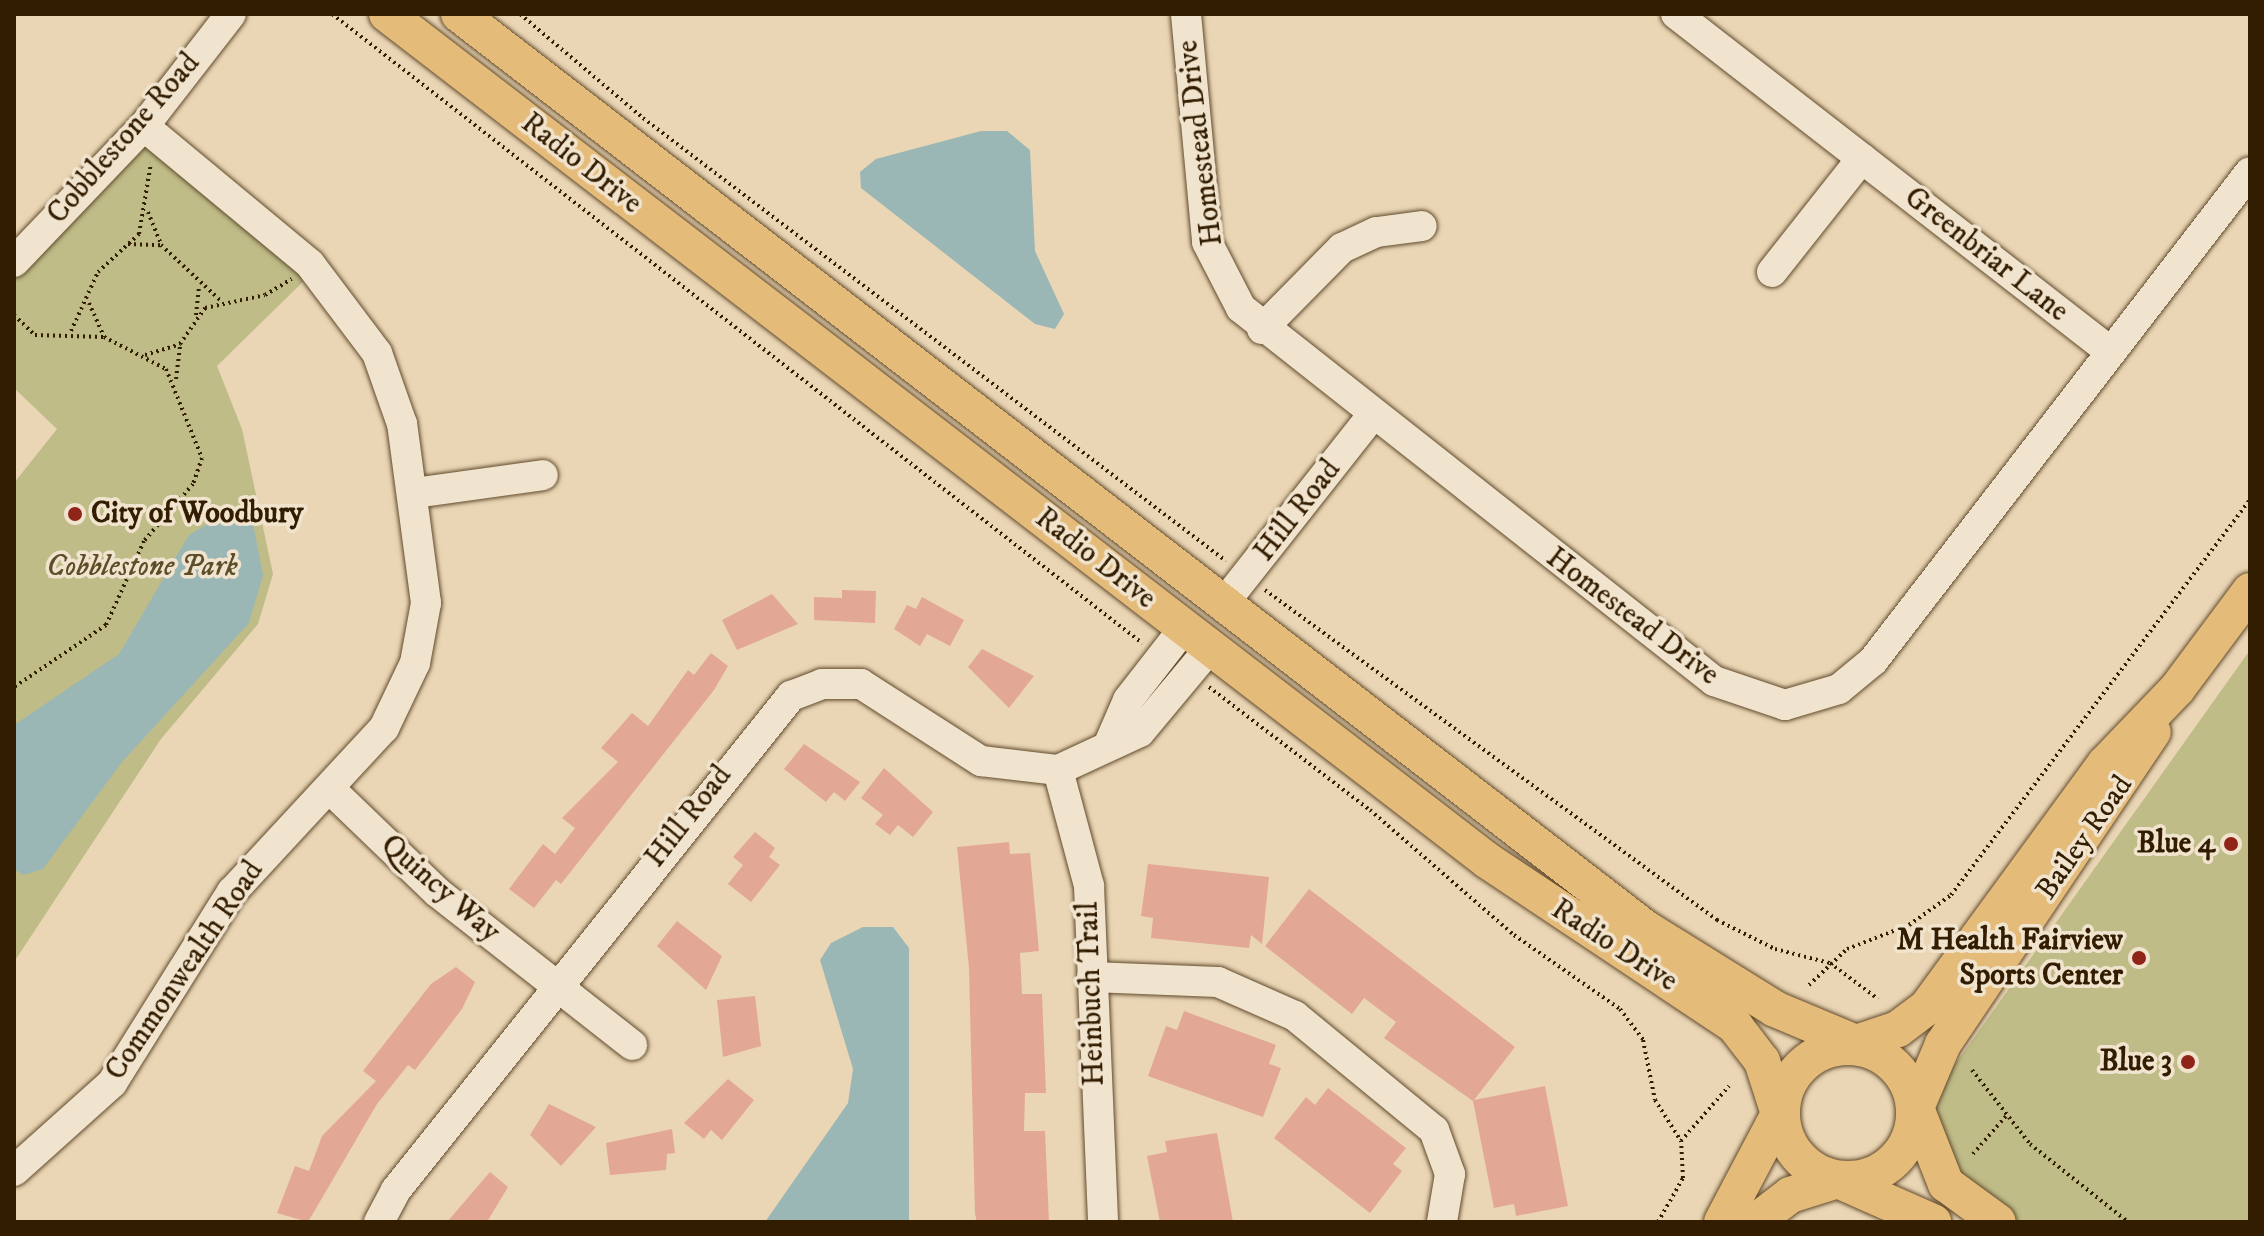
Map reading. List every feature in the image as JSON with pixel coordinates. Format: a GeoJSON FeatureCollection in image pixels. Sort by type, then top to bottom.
{"type":"FeatureCollection","features":[{"type":"Feature","properties":{"kind":"main road","name":"Radio Drive"},"geometry":{"type":"LineString","coordinates":[[387,14],[1488,861],[1735,1026],[1762,1061],[1778,1115]]}},
{"type":"Feature","properties":{"kind":"main road","name":"Radio Drive"},"geometry":{"type":"LineString","coordinates":[[459,14],[1645,928],[1775,1009],[1856,1043]]}},
{"type":"Feature","properties":{"kind":"main road","name":"Bailey Road"},"geometry":{"type":"LineString","coordinates":[[1856,1043],[1898,1029],[1927,1007],[2105,764],[2177,689],[2250,591]]}},
{"type":"Feature","properties":{"kind":"main road","name":"Bailey Road"},"geometry":{"type":"LineString","coordinates":[[1916,1108],[1943,1044],[2127,779],[2177,689]]}},
{"type":"Feature","properties":{"kind":"main road"},"geometry":{"type":"LineString","coordinates":[[1722,1222],[1807,1067],[1856,1043],[1900,1071],[1946,1184],[1998,1222]]}},
{"type":"Feature","properties":{"kind":"main road"},"geometry":{"type":"LineString","coordinates":[[1755,1222],[1790,1195],[1885,1165],[1907,1138],[1916,1108]]}},
{"type":"Feature","properties":{"kind":"main road"},"geometry":{"type":"LineString","coordinates":[[1778,1115],[1801,1160],[1933,1222]]}},
{"type":"Feature","properties":{"kind":"street","name":"Cobblestone Road"},"geometry":{"type":"LineString","coordinates":[[14,262],[148,129],[231,14]]}},
{"type":"Feature","properties":{"kind":"street","name":"Homestead Drive"},"geometry":{"type":"LineString","coordinates":[[1186,14],[1207,242],[1219,276],[1262,329],[1371,417],[1714,681],[1785,705],[1839,689],[1873,661],[2250,172]]}},
{"type":"Feature","properties":{"kind":"street","name":"Greenbriar Lane"},"geometry":{"type":"LineString","coordinates":[[1676,14],[2111,352]]}},
{"type":"Feature","properties":{"kind":"street","name":"Commonwealth Road"},"geometry":{"type":"LineString","coordinates":[[14,1171],[134,1055],[232,892],[384,728],[415,663],[426,603],[414,493],[402,424],[377,353],[310,264],[148,129]]}},
{"type":"Feature","properties":{"kind":"street"},"geometry":{"type":"LineString","coordinates":[[1772,272],[1862,158]]}},
{"type":"Feature","properties":{"kind":"street"},"geometry":{"type":"LineString","coordinates":[[1262,329],[1342,248],[1377,232],[1422,226]]}},
{"type":"Feature","properties":{"kind":"street","name":"Hill Road"},"geometry":{"type":"LineString","coordinates":[[1224,603],[1371,417]]}},
{"type":"Feature","properties":{"kind":"street"},"geometry":{"type":"LineString","coordinates":[[414,493],[543,475]]}},
{"type":"Feature","properties":{"kind":"street"},"geometry":{"type":"LineString","coordinates":[[1058,770],[1140,732],[1197,638]]}},
{"type":"Feature","properties":{"kind":"street","name":"Hill Road"},"geometry":{"type":"LineString","coordinates":[[379,1222],[396,1190],[768,716],[806,688],[869,686],[981,761],[1058,770]]}},
{"type":"Feature","properties":{"kind":"street","name":"Heinbuch Trail"},"geometry":{"type":"LineString","coordinates":[[1058,770],[1088,874],[1103,1222]]}},
{"type":"Feature","properties":{"kind":"street","name":"Quincy Way"},"geometry":{"type":"LineString","coordinates":[[329,788],[437,892],[632,1045]]}},
{"type":"Feature","properties":{"kind":"street"},"geometry":{"type":"LineString","coordinates":[[1092,977],[1218,982],[1295,1016],[1434,1130],[1450,1174],[1442,1222]]}},
{"type":"Feature","properties":{"kind":"path"},"geometry":{"type":"LineString","coordinates":[[332,14],[1144,645]]}},
{"type":"Feature","properties":{"kind":"path"},"geometry":{"type":"LineString","coordinates":[[520,14],[643,118],[1224,559]]}},
{"type":"Feature","properties":{"kind":"path"},"geometry":{"type":"LineString","coordinates":[[148,129],[148,212],[161,245],[199,287],[220,300]]}},
{"type":"Feature","properties":{"kind":"path"},"geometry":{"type":"LineString","coordinates":[[71,331],[89,303],[98,272],[128,244],[148,212]]}},
{"type":"Feature","properties":{"kind":"path"},"geometry":{"type":"LineString","coordinates":[[128,244],[161,245]]}},
{"type":"Feature","properties":{"kind":"path"},"geometry":{"type":"LineString","coordinates":[[195,318],[220,300],[265,295],[310,264]]}},
{"type":"Feature","properties":{"kind":"path"},"geometry":{"type":"LineString","coordinates":[[14,687],[106,625],[144,541],[201,472],[176,379],[180,344],[195,318],[199,287]]}},
{"type":"Feature","properties":{"kind":"path"},"geometry":{"type":"LineString","coordinates":[[89,303],[104,337]]}},
{"type":"Feature","properties":{"kind":"path"},"geometry":{"type":"LineString","coordinates":[[14,315],[35,335],[71,331],[104,337],[145,355],[176,379]]}},
{"type":"Feature","properties":{"kind":"path"},"geometry":{"type":"LineString","coordinates":[[145,355],[180,344]]}},
{"type":"Feature","properties":{"kind":"path"},"geometry":{"type":"LineString","coordinates":[[1809,985],[1830,963],[1909,925],[1951,895],[2250,500]]}},
{"type":"Feature","properties":{"kind":"path"},"geometry":{"type":"LineString","coordinates":[[1272,595],[1717,920],[1775,949],[1830,963],[1878,999]]}},
{"type":"Feature","properties":{"kind":"path"},"geometry":{"type":"LineString","coordinates":[[1208,686],[1370,810],[1514,935],[1620,1009],[1643,1040],[1655,1100],[1681,1141],[1683,1178],[1658,1222]]}},
{"type":"Feature","properties":{"kind":"path"},"geometry":{"type":"LineString","coordinates":[[1972,1070],[2006,1116],[2128,1222]]}},
{"type":"Feature","properties":{"kind":"path"},"geometry":{"type":"LineString","coordinates":[[1681,1141],[1729,1086]]}},
{"type":"Feature","properties":{"kind":"path"},"geometry":{"type":"LineString","coordinates":[[1973,1154],[2006,1116]]}},
{"type":"Feature","properties":{"kind":"green space","name":"Cobblestone Park"},"geometry":{"type":"Polygon","coordinates":[[[144,126],[315,270],[217,366],[242,429],[273,574],[258,624],[161,739],[14,962],[14,483],[57,429],[14,388],[14,262],[144,126]]]}},
{"type":"Feature","properties":{"kind":"green space","name":"M Health Fairview Sports Center"},"geometry":{"type":"Polygon","coordinates":[[[2250,650],[2250,1222],[1998,1222],[1966,1201],[1935,1109],[1939,1087],[2250,650]]]}},
{"type":"Feature","properties":{"kind":"water"},"geometry":{"type":"Polygon","coordinates":[[[981,131],[1007,131],[1030,150],[1035,251],[1064,314],[1055,329],[1035,324],[861,188],[860,172],[876,159],[981,131]]]}},
{"type":"Feature","properties":{"kind":"water"},"geometry":{"type":"Polygon","coordinates":[[[243,515],[253,524],[263,575],[249,623],[122,762],[43,869],[23,875],[14,869],[14,725],[119,654],[189,535],[219,517],[243,515]]]}},
{"type":"Feature","properties":{"kind":"water"},"geometry":{"type":"Polygon","coordinates":[[[863,927],[893,927],[909,948],[909,1222],[765,1222],[848,1103],[853,1069],[820,960],[831,943],[863,927]]]}},
{"type":"Feature","properties":{"kind":"building"},"geometry":{"type":"Polygon","coordinates":[[[842,590],[876,591],[875,623],[814,620],[814,597],[842,598],[842,590]]]}},
{"type":"Feature","properties":{"kind":"building"},"geometry":{"type":"Polygon","coordinates":[[[772,594],[798,624],[737,650],[722,620],[772,594]]]}},
{"type":"Feature","properties":{"kind":"building"},"geometry":{"type":"Polygon","coordinates":[[[922,597],[964,620],[950,646],[927,634],[920,646],[894,629],[907,605],[916,609],[922,597]]]}},
{"type":"Feature","properties":{"kind":"building"},"geometry":{"type":"Polygon","coordinates":[[[982,649],[1034,676],[1009,708],[968,667],[982,649]]]}},
{"type":"Feature","properties":{"kind":"building"},"geometry":{"type":"Polygon","coordinates":[[[711,653],[728,666],[714,690],[561,884],[556,880],[534,908],[509,889],[543,844],[555,854],[575,828],[562,818],[618,762],[601,748],[632,713],[648,726],[688,670],[694,675],[711,653]]]}},
{"type":"Feature","properties":{"kind":"building"},"geometry":{"type":"Polygon","coordinates":[[[804,744],[860,782],[845,801],[834,792],[826,802],[784,769],[804,744]]]}},
{"type":"Feature","properties":{"kind":"building"},"geometry":{"type":"Polygon","coordinates":[[[884,768],[933,812],[913,837],[898,825],[890,835],[875,824],[883,815],[861,798],[884,768]]]}},
{"type":"Feature","properties":{"kind":"building"},"geometry":{"type":"Polygon","coordinates":[[[755,832],[775,848],[769,857],[780,865],[751,902],[728,884],[743,865],[733,857],[755,832]]]}},
{"type":"Feature","properties":{"kind":"building"},"geometry":{"type":"Polygon","coordinates":[[[1009,842],[1010,854],[1030,853],[1039,951],[1020,953],[1022,994],[1042,994],[1046,1093],[1025,1093],[1024,1131],[1045,1131],[1049,1222],[977,1222],[975,1214],[969,968],[957,847],[1009,842]]]}},
{"type":"Feature","properties":{"kind":"building"},"geometry":{"type":"Polygon","coordinates":[[[1148,864],[1269,877],[1262,944],[1251,935],[1249,948],[1151,938],[1153,918],[1141,916],[1148,864]]]}},
{"type":"Feature","properties":{"kind":"building"},"geometry":{"type":"Polygon","coordinates":[[[1309,889],[1515,1047],[1474,1100],[1545,1086],[1568,1206],[1516,1216],[1514,1204],[1494,1208],[1473,1101],[1384,1038],[1396,1022],[1364,998],[1352,1014],[1265,946],[1309,889]]]}},
{"type":"Feature","properties":{"kind":"building"},"geometry":{"type":"Polygon","coordinates":[[[677,921],[722,956],[706,990],[657,946],[677,921]]]}},
{"type":"Feature","properties":{"kind":"building"},"geometry":{"type":"Polygon","coordinates":[[[456,967],[475,982],[462,1009],[415,1070],[408,1065],[377,1104],[308,1222],[277,1213],[295,1166],[309,1171],[322,1136],[376,1081],[363,1071],[431,984],[456,967]]]}},
{"type":"Feature","properties":{"kind":"building"},"geometry":{"type":"Polygon","coordinates":[[[755,996],[761,1046],[723,1057],[717,1000],[755,996]]]}},
{"type":"Feature","properties":{"kind":"building"},"geometry":{"type":"Polygon","coordinates":[[[1184,1011],[1276,1045],[1269,1064],[1281,1068],[1263,1117],[1148,1076],[1166,1026],[1177,1030],[1184,1011]]]}},
{"type":"Feature","properties":{"kind":"building"},"geometry":{"type":"Polygon","coordinates":[[[728,1079],[754,1100],[722,1140],[711,1130],[704,1139],[684,1123],[728,1079]]]}},
{"type":"Feature","properties":{"kind":"building"},"geometry":{"type":"Polygon","coordinates":[[[1328,1088],[1406,1148],[1393,1164],[1402,1171],[1370,1213],[1274,1138],[1306,1097],[1315,1105],[1328,1088]]]}},
{"type":"Feature","properties":{"kind":"building"},"geometry":{"type":"Polygon","coordinates":[[[549,1104],[596,1127],[561,1166],[530,1135],[549,1104]]]}},
{"type":"Feature","properties":{"kind":"building"},"geometry":{"type":"Polygon","coordinates":[[[672,1129],[675,1153],[667,1154],[666,1170],[610,1175],[606,1143],[672,1129]]]}},
{"type":"Feature","properties":{"kind":"building"},"geometry":{"type":"Polygon","coordinates":[[[1217,1133],[1233,1222],[1160,1222],[1147,1156],[1167,1152],[1165,1141],[1217,1133]]]}},
{"type":"Feature","properties":{"kind":"building"},"geometry":{"type":"Polygon","coordinates":[[[490,1172],[508,1187],[487,1222],[447,1222],[490,1172]]]}},
{"type":"Feature","properties":{"kind":"place","name":"City of Woodbury"},"geometry":{"type":"Point","coordinates":[75,514]}},
{"type":"Feature","properties":{"kind":"place","name":"Blue 4"},"geometry":{"type":"Point","coordinates":[2231,844]}},
{"type":"Feature","properties":{"kind":"place","name":"M Health Fairview Sports Center"},"geometry":{"type":"Point","coordinates":[2139,958]}},
{"type":"Feature","properties":{"kind":"place","name":"Blue 3"},"geometry":{"type":"Point","coordinates":[2188,1062]}}]}
